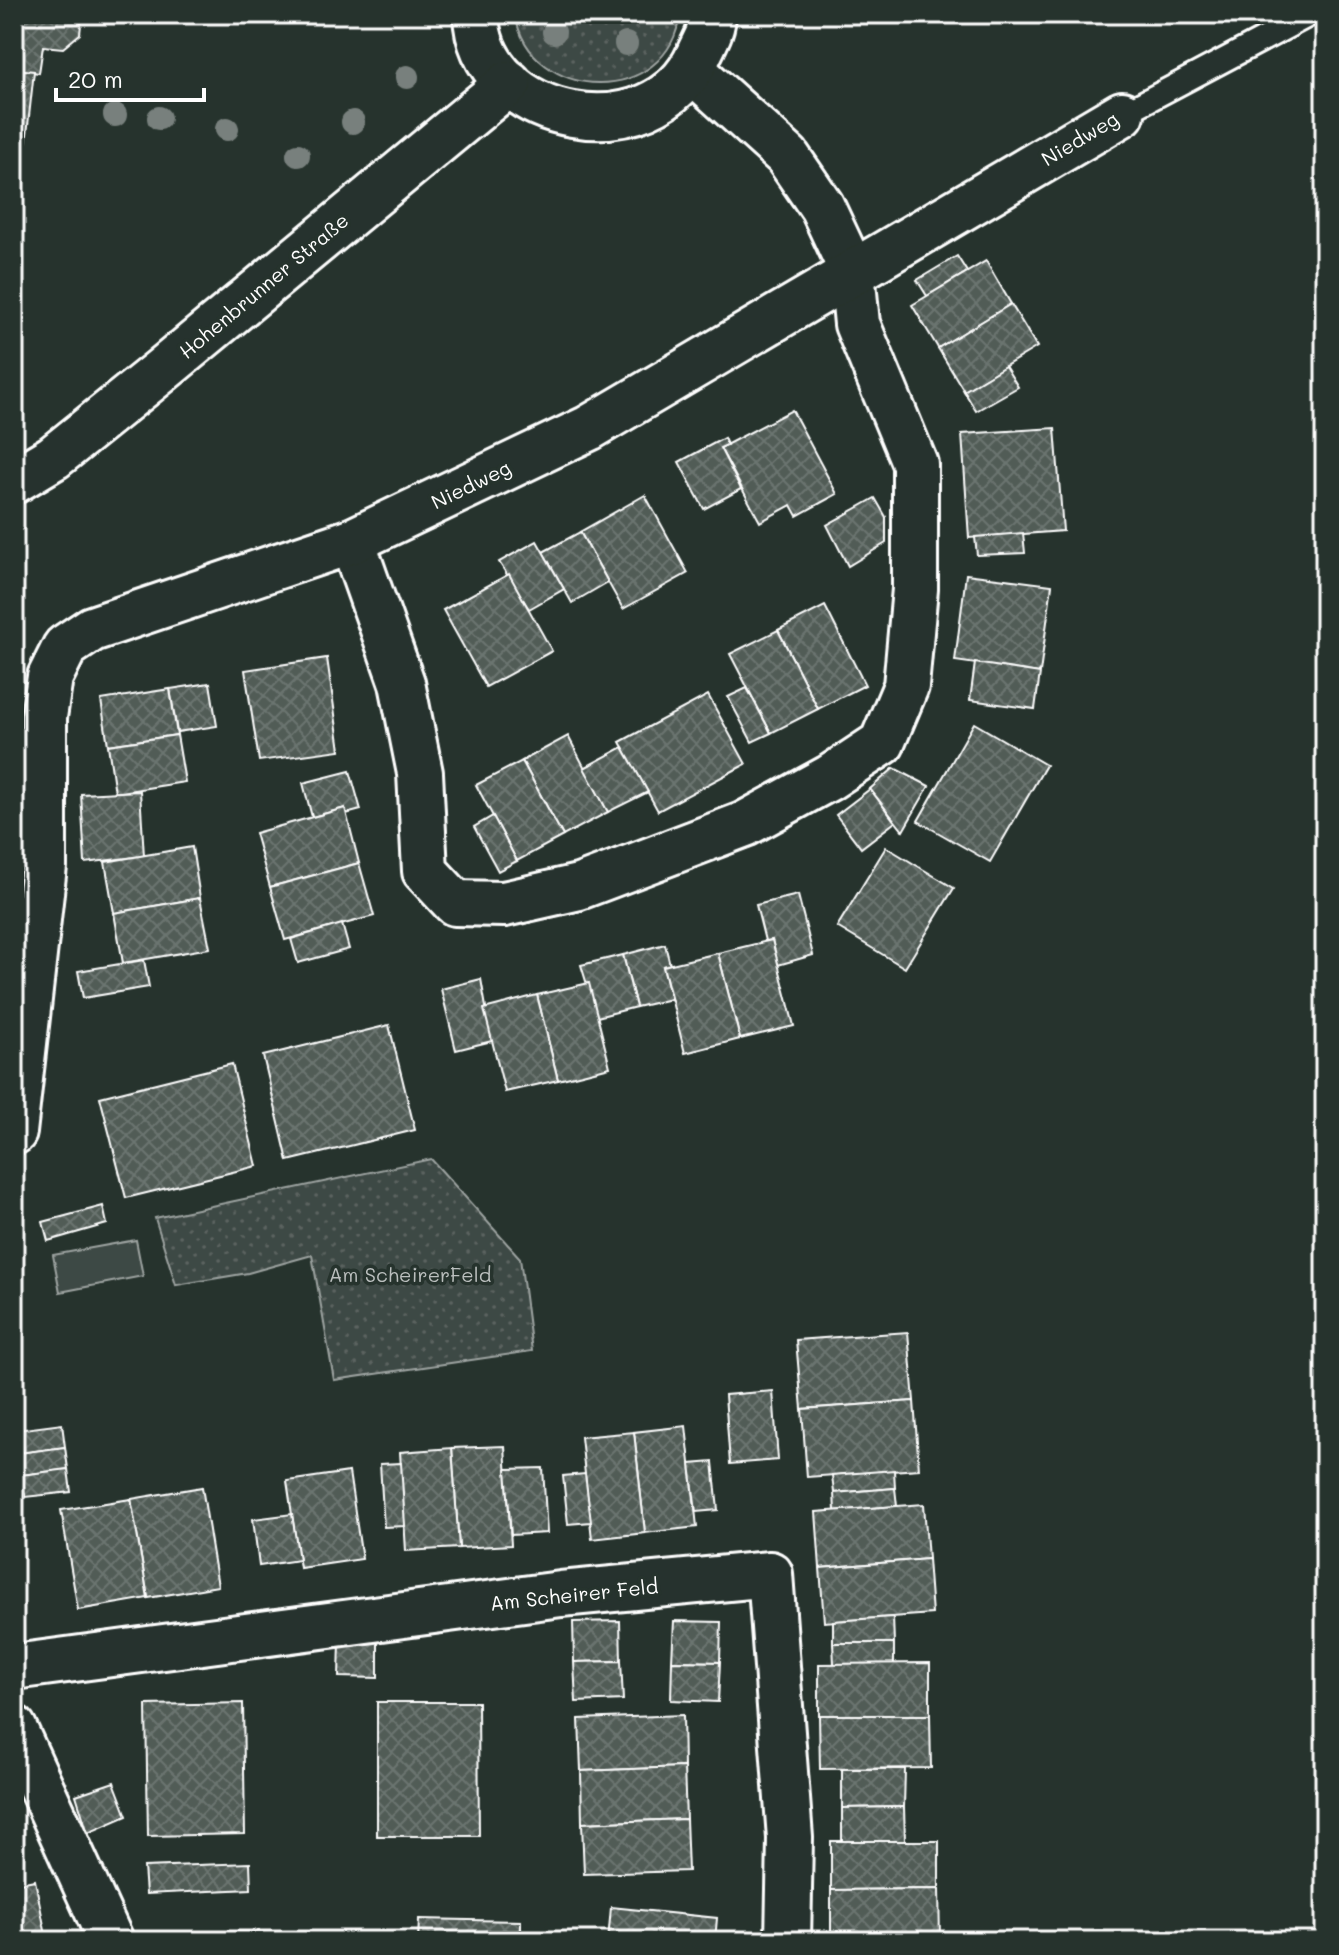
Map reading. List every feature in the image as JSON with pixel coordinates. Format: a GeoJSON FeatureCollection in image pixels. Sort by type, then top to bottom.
{"type":"FeatureCollection","features":[{"type":"Feature","properties":{"kind":"street"},"geometry":{"type":"LineString","coordinates":[[476,14],[488,55],[509,83],[552,111],[604,119],[653,105],[692,70],[713,24],[713,14]]}},
{"type":"Feature","properties":{"kind":"street"},"geometry":{"type":"LineString","coordinates":[[352,541],[402,683],[420,773],[425,871],[455,903],[504,904],[579,887],[745,824],[817,785],[882,743],[906,686],[915,589],[915,464],[857,324],[852,271],[822,207],[787,156],[692,70]]}},
{"type":"Feature","properties":{"kind":"street","name":"Hohenbrunner Straße"},"geometry":{"type":"LineString","coordinates":[[14,481],[54,457],[161,371],[509,83]]}},
{"type":"Feature","properties":{"kind":"street","name":"Niedweg"},"geometry":{"type":"LineString","coordinates":[[14,1132],[44,866],[44,717],[50,677],[65,647],[92,629],[352,541],[589,428],[1122,114]]}},
{"type":"Feature","properties":{"kind":"street","name":"Am Scheirer Feld"},"geometry":{"type":"LineString","coordinates":[[14,1667],[561,1594],[770,1574],[790,1838],[788,1941]]}},
{"type":"Feature","properties":{"kind":"street"},"geometry":{"type":"LineString","coordinates":[[14,1728],[111,1941]]}},
{"type":"Feature","properties":{"kind":"lane","name":"Niedweg"},"geometry":{"type":"LineString","coordinates":[[1122,114],[1311,14]]}},
{"type":"Feature","properties":{"kind":"green space"},"geometry":{"type":"Polygon","coordinates":[[[515,14],[680,14],[670,44],[652,66],[627,79],[599,83],[571,79],[546,65],[526,44],[515,14]]]}},
{"type":"Feature","properties":{"kind":"green space","name":"Am ScheirerFeld"},"geometry":{"type":"Polygon","coordinates":[[[431,1159],[520,1258],[532,1351],[334,1380],[312,1255],[248,1273],[176,1285],[155,1218],[431,1159]]]}},
{"type":"Feature","properties":{"kind":"green space"},"geometry":{"type":"Polygon","coordinates":[[[136,1240],[143,1276],[60,1292],[53,1255],[136,1240]]]}},
{"type":"Feature","properties":{"kind":"building"},"geometry":{"type":"Polygon","coordinates":[[[14,14],[82,14],[80,34],[63,48],[43,46],[39,73],[14,69],[14,14]]]}},
{"type":"Feature","properties":{"kind":"building"},"geometry":{"type":"Polygon","coordinates":[[[14,69],[34,71],[23,171],[14,170],[14,69]]]}},
{"type":"Feature","properties":{"kind":"building"},"geometry":{"type":"Polygon","coordinates":[[[957,256],[967,272],[927,296],[917,280],[957,256]]]}},
{"type":"Feature","properties":{"kind":"building"},"geometry":{"type":"Polygon","coordinates":[[[986,261],[1011,304],[938,348],[912,305],[986,261]]]}},
{"type":"Feature","properties":{"kind":"building"},"geometry":{"type":"Polygon","coordinates":[[[1011,304],[1037,347],[964,391],[938,348],[1011,304]]]}},
{"type":"Feature","properties":{"kind":"building"},"geometry":{"type":"Polygon","coordinates":[[[1005,366],[1018,387],[976,411],[964,391],[1005,366]]]}},
{"type":"Feature","properties":{"kind":"building"},"geometry":{"type":"Polygon","coordinates":[[[792,410],[837,494],[797,516],[791,505],[760,522],[720,448],[792,410]]]}},
{"type":"Feature","properties":{"kind":"building"},"geometry":{"type":"Polygon","coordinates":[[[1055,428],[1063,531],[969,538],[962,434],[1055,428]]]}},
{"type":"Feature","properties":{"kind":"building"},"geometry":{"type":"Polygon","coordinates":[[[724,438],[727,445],[720,448],[741,489],[704,509],[679,462],[724,438]]]}},
{"type":"Feature","properties":{"kind":"building"},"geometry":{"type":"Polygon","coordinates":[[[645,495],[688,573],[623,609],[580,532],[645,495]]]}},
{"type":"Feature","properties":{"kind":"building"},"geometry":{"type":"Polygon","coordinates":[[[875,498],[886,517],[886,543],[848,566],[827,525],[875,498]]]}},
{"type":"Feature","properties":{"kind":"building"},"geometry":{"type":"Polygon","coordinates":[[[580,532],[608,582],[572,603],[543,552],[580,532]]]}},
{"type":"Feature","properties":{"kind":"building"},"geometry":{"type":"Polygon","coordinates":[[[1023,533],[1025,553],[977,555],[975,537],[1023,533]]]}},
{"type":"Feature","properties":{"kind":"building"},"geometry":{"type":"Polygon","coordinates":[[[537,541],[564,589],[529,609],[499,562],[537,541]]]}},
{"type":"Feature","properties":{"kind":"building"},"geometry":{"type":"Polygon","coordinates":[[[509,574],[552,651],[486,687],[443,610],[509,574]]]}},
{"type":"Feature","properties":{"kind":"building"},"geometry":{"type":"Polygon","coordinates":[[[966,574],[1052,585],[1040,673],[955,661],[966,574]]]}},
{"type":"Feature","properties":{"kind":"building"},"geometry":{"type":"Polygon","coordinates":[[[825,606],[865,685],[818,709],[778,630],[825,606]]]}},
{"type":"Feature","properties":{"kind":"building"},"geometry":{"type":"Polygon","coordinates":[[[778,630],[818,709],[771,733],[730,654],[778,630]]]}},
{"type":"Feature","properties":{"kind":"building"},"geometry":{"type":"Polygon","coordinates":[[[327,658],[340,750],[259,761],[245,670],[327,658]]]}},
{"type":"Feature","properties":{"kind":"building"},"geometry":{"type":"Polygon","coordinates":[[[975,663],[1040,673],[1035,709],[970,700],[975,663]]]}},
{"type":"Feature","properties":{"kind":"building"},"geometry":{"type":"Polygon","coordinates":[[[210,683],[217,726],[177,732],[170,689],[210,683]]]}},
{"type":"Feature","properties":{"kind":"building"},"geometry":{"type":"Polygon","coordinates":[[[747,688],[771,733],[752,742],[728,697],[747,688]]]}},
{"type":"Feature","properties":{"kind":"building"},"geometry":{"type":"Polygon","coordinates":[[[170,689],[177,735],[108,745],[101,700],[170,689]]]}},
{"type":"Feature","properties":{"kind":"building"},"geometry":{"type":"Polygon","coordinates":[[[708,695],[746,764],[658,811],[620,742],[708,695]]]}},
{"type":"Feature","properties":{"kind":"building"},"geometry":{"type":"Polygon","coordinates":[[[974,723],[1046,765],[990,862],[918,821],[974,723]]]}},
{"type":"Feature","properties":{"kind":"building"},"geometry":{"type":"Polygon","coordinates":[[[177,735],[185,782],[115,793],[108,745],[177,735]]]}},
{"type":"Feature","properties":{"kind":"building"},"geometry":{"type":"Polygon","coordinates":[[[568,736],[608,812],[563,836],[522,761],[568,736]]]}},
{"type":"Feature","properties":{"kind":"building"},"geometry":{"type":"Polygon","coordinates":[[[623,747],[648,792],[608,812],[584,768],[623,747]]]}},
{"type":"Feature","properties":{"kind":"building"},"geometry":{"type":"Polygon","coordinates":[[[522,761],[563,836],[517,861],[476,785],[522,761]]]}},
{"type":"Feature","properties":{"kind":"building"},"geometry":{"type":"Polygon","coordinates":[[[894,768],[929,786],[903,831],[870,789],[894,768]]]}},
{"type":"Feature","properties":{"kind":"building"},"geometry":{"type":"Polygon","coordinates":[[[350,771],[361,810],[346,814],[345,808],[312,817],[303,783],[350,771]]]}},
{"type":"Feature","properties":{"kind":"building"},"geometry":{"type":"Polygon","coordinates":[[[870,789],[895,822],[861,848],[836,815],[870,789]]]}},
{"type":"Feature","properties":{"kind":"building"},"geometry":{"type":"Polygon","coordinates":[[[140,791],[144,856],[85,863],[81,794],[140,791]]]}},
{"type":"Feature","properties":{"kind":"building"},"geometry":{"type":"Polygon","coordinates":[[[345,808],[359,863],[270,887],[255,833],[345,808]]]}},
{"type":"Feature","properties":{"kind":"building"},"geometry":{"type":"Polygon","coordinates":[[[493,816],[517,861],[498,871],[474,827],[493,816]]]}},
{"type":"Feature","properties":{"kind":"building"},"geometry":{"type":"Polygon","coordinates":[[[192,847],[200,898],[114,913],[105,862],[192,847]]]}},
{"type":"Feature","properties":{"kind":"building"},"geometry":{"type":"Polygon","coordinates":[[[886,847],[954,888],[905,968],[837,927],[886,847]]]}},
{"type":"Feature","properties":{"kind":"building"},"geometry":{"type":"Polygon","coordinates":[[[359,863],[374,916],[285,940],[270,887],[359,863]]]}},
{"type":"Feature","properties":{"kind":"building"},"geometry":{"type":"Polygon","coordinates":[[[798,895],[813,955],[778,965],[772,940],[765,941],[756,905],[798,895]]]}},
{"type":"Feature","properties":{"kind":"building"},"geometry":{"type":"Polygon","coordinates":[[[200,898],[210,948],[123,963],[114,913],[200,898]]]}},
{"type":"Feature","properties":{"kind":"building"},"geometry":{"type":"Polygon","coordinates":[[[342,924],[349,949],[298,963],[291,939],[342,924]]]}},
{"type":"Feature","properties":{"kind":"building"},"geometry":{"type":"Polygon","coordinates":[[[772,940],[794,1026],[740,1039],[718,953],[772,940]]]}},
{"type":"Feature","properties":{"kind":"building"},"geometry":{"type":"Polygon","coordinates":[[[665,944],[670,965],[663,966],[671,999],[636,1007],[623,955],[665,944]]]}},
{"type":"Feature","properties":{"kind":"building"},"geometry":{"type":"Polygon","coordinates":[[[718,953],[740,1039],[685,1053],[663,966],[718,953]]]}},
{"type":"Feature","properties":{"kind":"building"},"geometry":{"type":"Polygon","coordinates":[[[623,955],[636,1007],[597,1017],[581,965],[623,955]]]}},
{"type":"Feature","properties":{"kind":"building"},"geometry":{"type":"Polygon","coordinates":[[[144,960],[149,987],[83,998],[78,971],[144,960]]]}},
{"type":"Feature","properties":{"kind":"building"},"geometry":{"type":"Polygon","coordinates":[[[481,979],[492,1041],[456,1050],[441,989],[481,979]]]}},
{"type":"Feature","properties":{"kind":"building"},"geometry":{"type":"Polygon","coordinates":[[[589,983],[610,1067],[558,1080],[537,995],[589,983]]]}},
{"type":"Feature","properties":{"kind":"building"},"geometry":{"type":"Polygon","coordinates":[[[537,995],[558,1080],[505,1092],[484,1009],[537,995]]]}},
{"type":"Feature","properties":{"kind":"building"},"geometry":{"type":"Polygon","coordinates":[[[389,1025],[415,1130],[288,1161],[263,1056],[389,1025]]]}},
{"type":"Feature","properties":{"kind":"building"},"geometry":{"type":"Polygon","coordinates":[[[232,1064],[257,1166],[126,1198],[100,1097],[232,1064]]]}},
{"type":"Feature","properties":{"kind":"building"},"geometry":{"type":"Polygon","coordinates":[[[103,1206],[107,1224],[48,1241],[43,1222],[103,1206]]]}},
{"type":"Feature","properties":{"kind":"building"},"geometry":{"type":"Polygon","coordinates":[[[908,1332],[914,1401],[802,1409],[796,1340],[908,1332]]]}},
{"type":"Feature","properties":{"kind":"building"},"geometry":{"type":"Polygon","coordinates":[[[773,1391],[778,1460],[730,1464],[725,1395],[773,1391]]]}},
{"type":"Feature","properties":{"kind":"building"},"geometry":{"type":"Polygon","coordinates":[[[914,1401],[919,1469],[807,1477],[802,1409],[914,1401]]]}},
{"type":"Feature","properties":{"kind":"building"},"geometry":{"type":"Polygon","coordinates":[[[62,1424],[65,1447],[19,1453],[16,1430],[62,1424]]]}},
{"type":"Feature","properties":{"kind":"building"},"geometry":{"type":"Polygon","coordinates":[[[686,1426],[697,1527],[645,1533],[634,1432],[686,1426]]]}},
{"type":"Feature","properties":{"kind":"building"},"geometry":{"type":"Polygon","coordinates":[[[634,1432],[645,1533],[592,1539],[581,1437],[634,1432]]]}},
{"type":"Feature","properties":{"kind":"building"},"geometry":{"type":"Polygon","coordinates":[[[505,1446],[511,1545],[459,1548],[452,1448],[505,1446]]]}},
{"type":"Feature","properties":{"kind":"building"},"geometry":{"type":"Polygon","coordinates":[[[65,1447],[68,1469],[21,1475],[19,1453],[65,1447]]]}},
{"type":"Feature","properties":{"kind":"building"},"geometry":{"type":"Polygon","coordinates":[[[452,1448],[459,1548],[406,1551],[400,1452],[452,1448]]]}},
{"type":"Feature","properties":{"kind":"building"},"geometry":{"type":"Polygon","coordinates":[[[713,1462],[718,1510],[696,1512],[690,1464],[713,1462]]]}},
{"type":"Feature","properties":{"kind":"building"},"geometry":{"type":"Polygon","coordinates":[[[401,1463],[405,1526],[384,1527],[380,1464],[401,1463]]]}},
{"type":"Feature","properties":{"kind":"building"},"geometry":{"type":"Polygon","coordinates":[[[543,1468],[547,1533],[511,1535],[506,1469],[543,1468]]]}},
{"type":"Feature","properties":{"kind":"building"},"geometry":{"type":"Polygon","coordinates":[[[68,1469],[71,1492],[25,1497],[21,1475],[68,1469]]]}},
{"type":"Feature","properties":{"kind":"building"},"geometry":{"type":"Polygon","coordinates":[[[894,1470],[895,1488],[834,1493],[832,1475],[894,1470]]]}},
{"type":"Feature","properties":{"kind":"building"},"geometry":{"type":"Polygon","coordinates":[[[349,1472],[362,1559],[300,1568],[287,1481],[349,1472]]]}},
{"type":"Feature","properties":{"kind":"building"},"geometry":{"type":"Polygon","coordinates":[[[585,1474],[591,1522],[568,1524],[563,1476],[585,1474]]]}},
{"type":"Feature","properties":{"kind":"building"},"geometry":{"type":"Polygon","coordinates":[[[202,1487],[218,1586],[148,1598],[131,1499],[202,1487]]]}},
{"type":"Feature","properties":{"kind":"building"},"geometry":{"type":"Polygon","coordinates":[[[895,1488],[897,1506],[835,1511],[834,1493],[895,1488]]]}},
{"type":"Feature","properties":{"kind":"building"},"geometry":{"type":"Polygon","coordinates":[[[131,1499],[148,1598],[78,1610],[61,1510],[131,1499]]]}},
{"type":"Feature","properties":{"kind":"building"},"geometry":{"type":"Polygon","coordinates":[[[924,1504],[928,1559],[820,1568],[816,1512],[924,1504]]]}},
{"type":"Feature","properties":{"kind":"building"},"geometry":{"type":"Polygon","coordinates":[[[292,1514],[299,1560],[259,1566],[253,1519],[292,1514]]]}},
{"type":"Feature","properties":{"kind":"building"},"geometry":{"type":"Polygon","coordinates":[[[928,1559],[932,1614],[824,1622],[820,1568],[928,1559]]]}},
{"type":"Feature","properties":{"kind":"building"},"geometry":{"type":"Polygon","coordinates":[[[893,1617],[894,1643],[833,1643],[833,1621],[893,1617]]]}},
{"type":"Feature","properties":{"kind":"building"},"geometry":{"type":"Polygon","coordinates":[[[620,1621],[621,1661],[574,1662],[573,1622],[620,1621]]]}},
{"type":"Feature","properties":{"kind":"building"},"geometry":{"type":"Polygon","coordinates":[[[674,1621],[721,1622],[720,1662],[672,1661],[674,1621]]]}},
{"type":"Feature","properties":{"kind":"building"},"geometry":{"type":"Polygon","coordinates":[[[340,1641],[378,1642],[378,1678],[339,1677],[340,1641]]]}},
{"type":"Feature","properties":{"kind":"building"},"geometry":{"type":"Polygon","coordinates":[[[833,1643],[894,1643],[894,1664],[834,1664],[833,1643]]]}},
{"type":"Feature","properties":{"kind":"building"},"geometry":{"type":"Polygon","coordinates":[[[621,1661],[623,1700],[576,1702],[574,1662],[621,1661]]]}},
{"type":"Feature","properties":{"kind":"building"},"geometry":{"type":"Polygon","coordinates":[[[672,1661],[720,1662],[718,1702],[671,1700],[672,1661]]]}},
{"type":"Feature","properties":{"kind":"building"},"geometry":{"type":"Polygon","coordinates":[[[930,1663],[930,1715],[819,1715],[819,1664],[930,1663]]]}},
{"type":"Feature","properties":{"kind":"building"},"geometry":{"type":"Polygon","coordinates":[[[377,1702],[478,1702],[479,1836],[377,1836],[377,1702]]]}},
{"type":"Feature","properties":{"kind":"building"},"geometry":{"type":"Polygon","coordinates":[[[243,1703],[245,1834],[148,1836],[146,1705],[243,1703]]]}},
{"type":"Feature","properties":{"kind":"building"},"geometry":{"type":"Polygon","coordinates":[[[683,1715],[684,1767],[581,1771],[579,1719],[683,1715]]]}},
{"type":"Feature","properties":{"kind":"building"},"geometry":{"type":"Polygon","coordinates":[[[819,1715],[930,1715],[931,1768],[820,1769],[819,1715]]]}},
{"type":"Feature","properties":{"kind":"building"},"geometry":{"type":"Polygon","coordinates":[[[684,1767],[686,1819],[582,1823],[581,1771],[684,1767]]]}},
{"type":"Feature","properties":{"kind":"building"},"geometry":{"type":"Polygon","coordinates":[[[842,1769],[905,1769],[904,1807],[842,1808],[842,1769]]]}},
{"type":"Feature","properties":{"kind":"building"},"geometry":{"type":"Polygon","coordinates":[[[114,1782],[127,1816],[88,1833],[76,1795],[114,1782]]]}},
{"type":"Feature","properties":{"kind":"building"},"geometry":{"type":"Polygon","coordinates":[[[904,1807],[905,1841],[842,1841],[842,1808],[904,1807]]]}},
{"type":"Feature","properties":{"kind":"building"},"geometry":{"type":"Polygon","coordinates":[[[686,1819],[688,1871],[584,1874],[582,1823],[686,1819]]]}},
{"type":"Feature","properties":{"kind":"building"},"geometry":{"type":"Polygon","coordinates":[[[831,1841],[939,1841],[939,1889],[831,1890],[831,1841]]]}},
{"type":"Feature","properties":{"kind":"building"},"geometry":{"type":"Polygon","coordinates":[[[250,1863],[251,1889],[146,1894],[144,1867],[250,1863]]]}},
{"type":"Feature","properties":{"kind":"building"},"geometry":{"type":"Polygon","coordinates":[[[35,1880],[47,1941],[14,1941],[14,1884],[35,1880]]]}},
{"type":"Feature","properties":{"kind":"building"},"geometry":{"type":"Polygon","coordinates":[[[939,1889],[940,1939],[831,1940],[831,1890],[939,1889]]]}},
{"type":"Feature","properties":{"kind":"building"},"geometry":{"type":"Polygon","coordinates":[[[611,1907],[717,1918],[715,1941],[608,1941],[611,1907]]]}},
{"type":"Feature","properties":{"kind":"building"},"geometry":{"type":"Polygon","coordinates":[[[419,1919],[521,1921],[521,1941],[418,1941],[419,1919]]]}},
{"type":"Feature","properties":{"kind":"building"},"geometry":{"type":"Polygon","coordinates":[[[219,1932],[389,1935],[389,1941],[219,1941],[219,1932]]]}},
{"type":"Feature","properties":{"kind":"building"},"geometry":{"type":"Polygon","coordinates":[[[905,1938],[905,1941],[842,1941],[842,1939],[905,1938]]]}}]}
